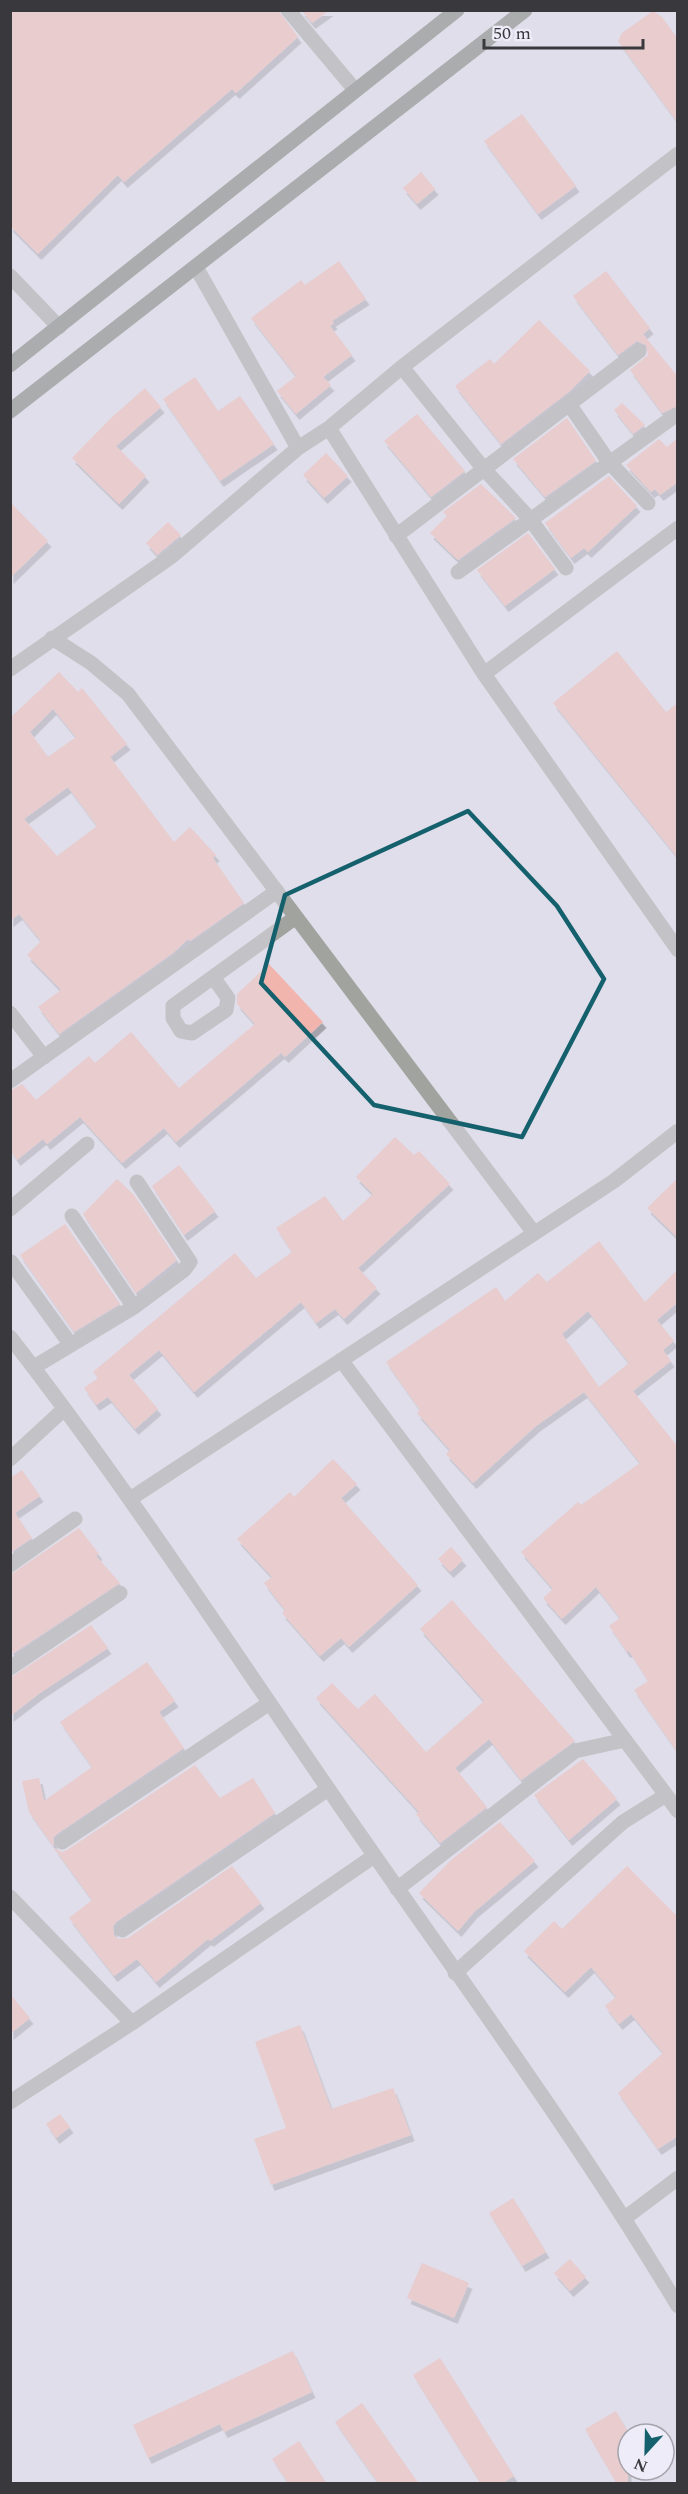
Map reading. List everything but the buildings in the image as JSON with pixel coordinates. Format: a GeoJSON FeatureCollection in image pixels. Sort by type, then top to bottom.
{"type":"FeatureCollection","features":[{"type":"Feature","properties":{"kind":"main road"},"geometry":{"type":"LineString","coordinates":[[10,365],[457,10]]}},
{"type":"Feature","properties":{"kind":"main road"},"geometry":{"type":"LineString","coordinates":[[10,411],[525,10]]}},
{"type":"Feature","properties":{"kind":"street"},"geometry":{"type":"LineString","coordinates":[[288,10],[355,90]]}},
{"type":"Feature","properties":{"kind":"street"},"geometry":{"type":"LineString","coordinates":[[10,669],[172,556],[298,448],[328,429],[402,367],[678,154]]}},
{"type":"Feature","properties":{"kind":"street"},"geometry":{"type":"LineString","coordinates":[[196,267],[298,448]]}},
{"type":"Feature","properties":{"kind":"street"},"geometry":{"type":"LineString","coordinates":[[10,276],[59,327]]}},
{"type":"Feature","properties":{"kind":"street"},"geometry":{"type":"LineString","coordinates":[[396,536],[639,351]]}},
{"type":"Feature","properties":{"kind":"street"},"geometry":{"type":"LineString","coordinates":[[402,367],[483,468],[530,519],[566,568]]}},
{"type":"Feature","properties":{"kind":"street"},"geometry":{"type":"LineString","coordinates":[[569,404],[609,462],[648,503]]}},
{"type":"Feature","properties":{"kind":"street"},"geometry":{"type":"LineString","coordinates":[[458,572],[676,415]]}},
{"type":"Feature","properties":{"kind":"street"},"geometry":{"type":"LineString","coordinates":[[328,429],[484,674],[678,950]]}},
{"type":"Feature","properties":{"kind":"street"},"geometry":{"type":"LineString","coordinates":[[484,674],[678,528]]}},
{"type":"Feature","properties":{"kind":"street"},"geometry":{"type":"LineString","coordinates":[[52,638],[91,663],[128,694],[534,1233]]}},
{"type":"Feature","properties":{"kind":"street"},"geometry":{"type":"LineString","coordinates":[[10,1082],[277,891]]}},
{"type":"Feature","properties":{"kind":"street"},"geometry":{"type":"LineString","coordinates":[[213,977],[296,917]]}},
{"type":"Feature","properties":{"kind":"street"},"geometry":{"type":"LineString","coordinates":[[10,1013],[44,1057]]}},
{"type":"Feature","properties":{"kind":"street"},"geometry":{"type":"LineString","coordinates":[[129,1499],[614,1181],[678,1131]]}},
{"type":"Feature","properties":{"kind":"street"},"geometry":{"type":"LineString","coordinates":[[10,1209],[87,1144]]}},
{"type":"Feature","properties":{"kind":"street"},"geometry":{"type":"LineString","coordinates":[[34,1367],[134,1306],[184,1270],[190,1262],[137,1182]]}},
{"type":"Feature","properties":{"kind":"street"},"geometry":{"type":"LineString","coordinates":[[72,1216],[134,1306]]}},
{"type":"Feature","properties":{"kind":"street"},"geometry":{"type":"LineString","coordinates":[[11,1262],[71,1345]]}},
{"type":"Feature","properties":{"kind":"street"},"geometry":{"type":"LineString","coordinates":[[10,1337],[129,1499],[268,1704],[625,2218],[678,2306]]}},
{"type":"Feature","properties":{"kind":"street"},"geometry":{"type":"LineString","coordinates":[[341,1360],[678,1811]]}},
{"type":"Feature","properties":{"kind":"street"},"geometry":{"type":"LineString","coordinates":[[10,1459],[63,1410]]}},
{"type":"Feature","properties":{"kind":"street"},"geometry":{"type":"LineString","coordinates":[[10,1565],[75,1519]]}},
{"type":"Feature","properties":{"kind":"street"},"geometry":{"type":"LineString","coordinates":[[10,1668],[120,1593]]}},
{"type":"Feature","properties":{"kind":"street"},"geometry":{"type":"LineString","coordinates":[[62,1842],[268,1704]]}},
{"type":"Feature","properties":{"kind":"street"},"geometry":{"type":"LineString","coordinates":[[397,1889],[574,1750],[625,1740]]}},
{"type":"Feature","properties":{"kind":"street"},"geometry":{"type":"LineString","coordinates":[[122,1930],[328,1789]]}},
{"type":"Feature","properties":{"kind":"street"},"geometry":{"type":"LineString","coordinates":[[455,1973],[622,1822],[666,1795]]}},
{"type":"Feature","properties":{"kind":"street"},"geometry":{"type":"LineString","coordinates":[[10,2102],[132,2023],[374,1856]]}},
{"type":"Feature","properties":{"kind":"street"},"geometry":{"type":"LineString","coordinates":[[10,1897],[132,2023]]}},
{"type":"Feature","properties":{"kind":"street"},"geometry":{"type":"LineString","coordinates":[[625,2218],[678,2178]]}},
{"type":"Feature","properties":{"kind":"highlighted area"},"geometry":{"type":"Polygon","coordinates":[[[468,811],[557,906],[604,979],[522,1137],[374,1105],[261,983],[285,895],[468,811]]]}}]}
